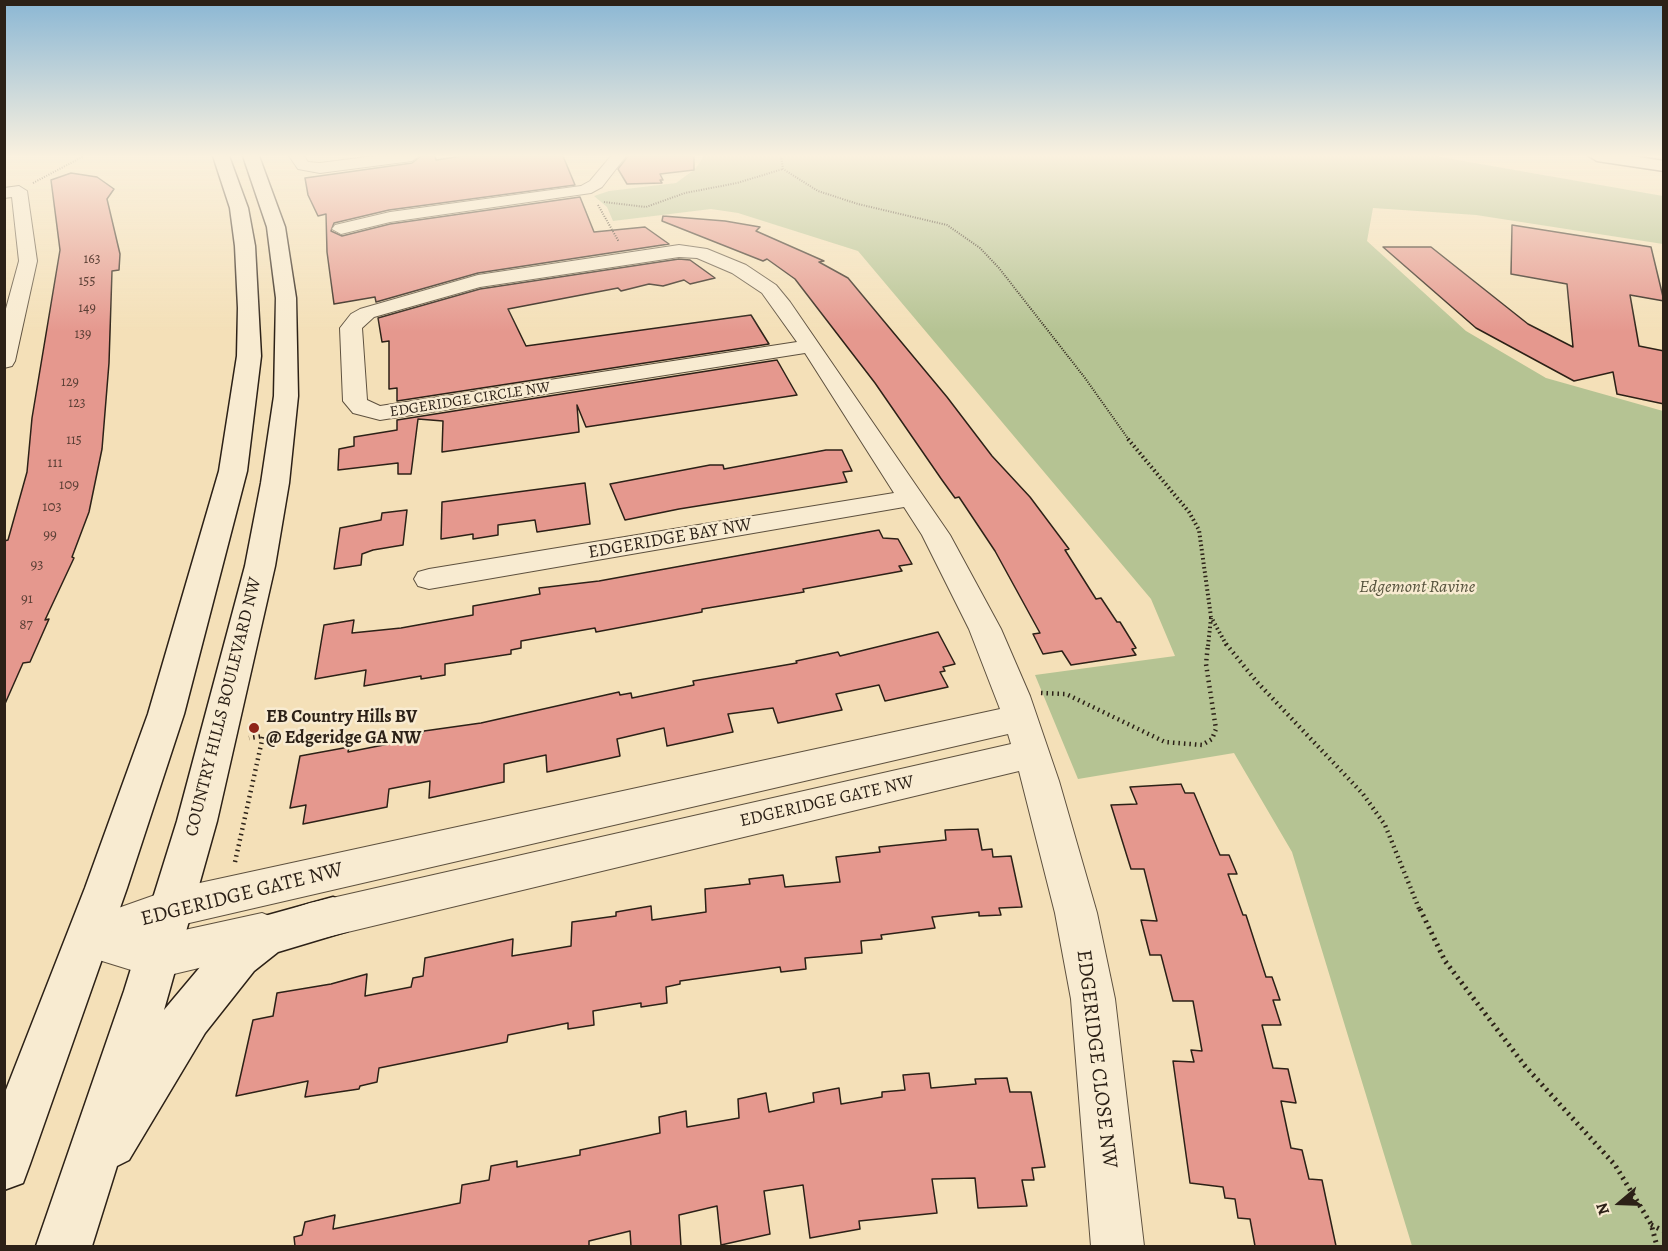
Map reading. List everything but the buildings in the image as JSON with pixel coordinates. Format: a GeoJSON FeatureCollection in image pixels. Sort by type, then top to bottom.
{"type":"FeatureCollection","features":[{"type":"Feature","properties":{"kind":"main road"},"geometry":{"type":"LineString","coordinates":[[4,1164],[88,938],[166,714],[233,471],[249,356],[249,308],[245,246],[240,214]]}},
{"type":"Feature","properties":{"kind":"main road","name":"COUNTRY HILLS BOULEVARD NW"},"geometry":{"type":"LineString","coordinates":[[64,1246],[172,908],[207,783],[260,566],[275,483],[286,396],[287,338],[281,261],[271,214]]}},
{"type":"Feature","properties":{"kind":"main road"},"geometry":{"type":"LineString","coordinates":[[81,1192],[188,1016],[238,956],[266,935],[333,917]]}},
{"type":"Feature","properties":{"kind":"street"},"geometry":{"type":"LineString","coordinates":[[4,362],[28,261],[17,214]]}},
{"type":"Feature","properties":{"kind":"street"},"geometry":{"type":"LineString","coordinates":[[341,229],[409,214]]}},
{"type":"Feature","properties":{"kind":"street","name":"EDGERIDGE CIRCLE NW"},"geometry":{"type":"LineString","coordinates":[[811,346],[392,413],[368,411],[357,404],[351,328],[358,318],[367,313],[497,277],[685,251],[720,260],[769,289],[811,346],[936,535],[986,629],[1028,724]]}},
{"type":"Feature","properties":{"kind":"street","name":"EDGERIDGE BAY NW"},"geometry":{"type":"LineString","coordinates":[[429,579],[911,498]]}},
{"type":"Feature","properties":{"kind":"street","name":"EDGERIDGE GATE NW"},"geometry":{"type":"LineString","coordinates":[[88,938],[172,908],[617,808],[1028,724]]}},
{"type":"Feature","properties":{"kind":"street","name":"EDGERIDGE GATE NW"},"geometry":{"type":"LineString","coordinates":[[88,938],[157,957],[333,917],[622,849],[1028,724]]}},
{"type":"Feature","properties":{"kind":"street","name":"EDGERIDGE CLOSE NW"},"geometry":{"type":"LineString","coordinates":[[1028,724],[1076,913],[1093,999],[1118,1246]]}},
{"type":"Feature","properties":{"kind":"street"},"geometry":{"type":"LineString","coordinates":[[617,808],[622,849]]}},
{"type":"Feature","properties":{"kind":"path"},"geometry":{"type":"LineString","coordinates":[[604,214],[611,231],[629,258]]}},
{"type":"Feature","properties":{"kind":"path"},"geometry":{"type":"LineString","coordinates":[[905,214],[947,225],[989,256],[1085,378],[1116,425],[1189,512],[1199,530],[1211,617],[1206,664],[1216,729],[1212,739],[1203,745],[1165,742],[1066,694],[1028,724]]}},
{"type":"Feature","properties":{"kind":"path"},"geometry":{"type":"LineString","coordinates":[[1211,617],[1226,645],[1251,675],[1363,794],[1385,825],[1427,927],[1445,961],[1525,1066],[1615,1165],[1650,1224],[1657,1246]]}},
{"type":"Feature","properties":{"kind":"path"},"geometry":{"type":"LineString","coordinates":[[235,862],[241,844],[263,736],[240,740]]}},
{"type":"Feature","properties":{"kind":"path"},"geometry":{"type":"LineString","coordinates":[[1650,1224],[1664,1231]]}},
{"type":"Feature","properties":{"kind":"green space","name":"Edgemont Ravine"},"geometry":{"type":"Polygon","coordinates":[[[610,214],[667,214],[613,221],[610,214]]]}},
{"type":"Feature","properties":{"kind":"green space","name":"Edgemont Ravine"},"geometry":{"type":"Polygon","coordinates":[[[742,214],[1372,214],[1367,241],[1466,331],[1546,378],[1663,411],[1663,1246],[1412,1246],[1292,852],[1234,753],[1078,779],[1035,675],[1175,656],[1151,599],[858,251],[742,214]]]}},
{"type":"Feature","properties":{"kind":"green space","name":"Edgemont Ravine"},"geometry":{"type":"Polygon","coordinates":[[[1467,214],[1663,214],[1663,244],[1467,214]]]}},
{"type":"Feature","properties":{"kind":"place","name":"EB Country Hills BV @ Edgeridge GA NW"},"geometry":{"type":"Point","coordinates":[254,728]}}]}
